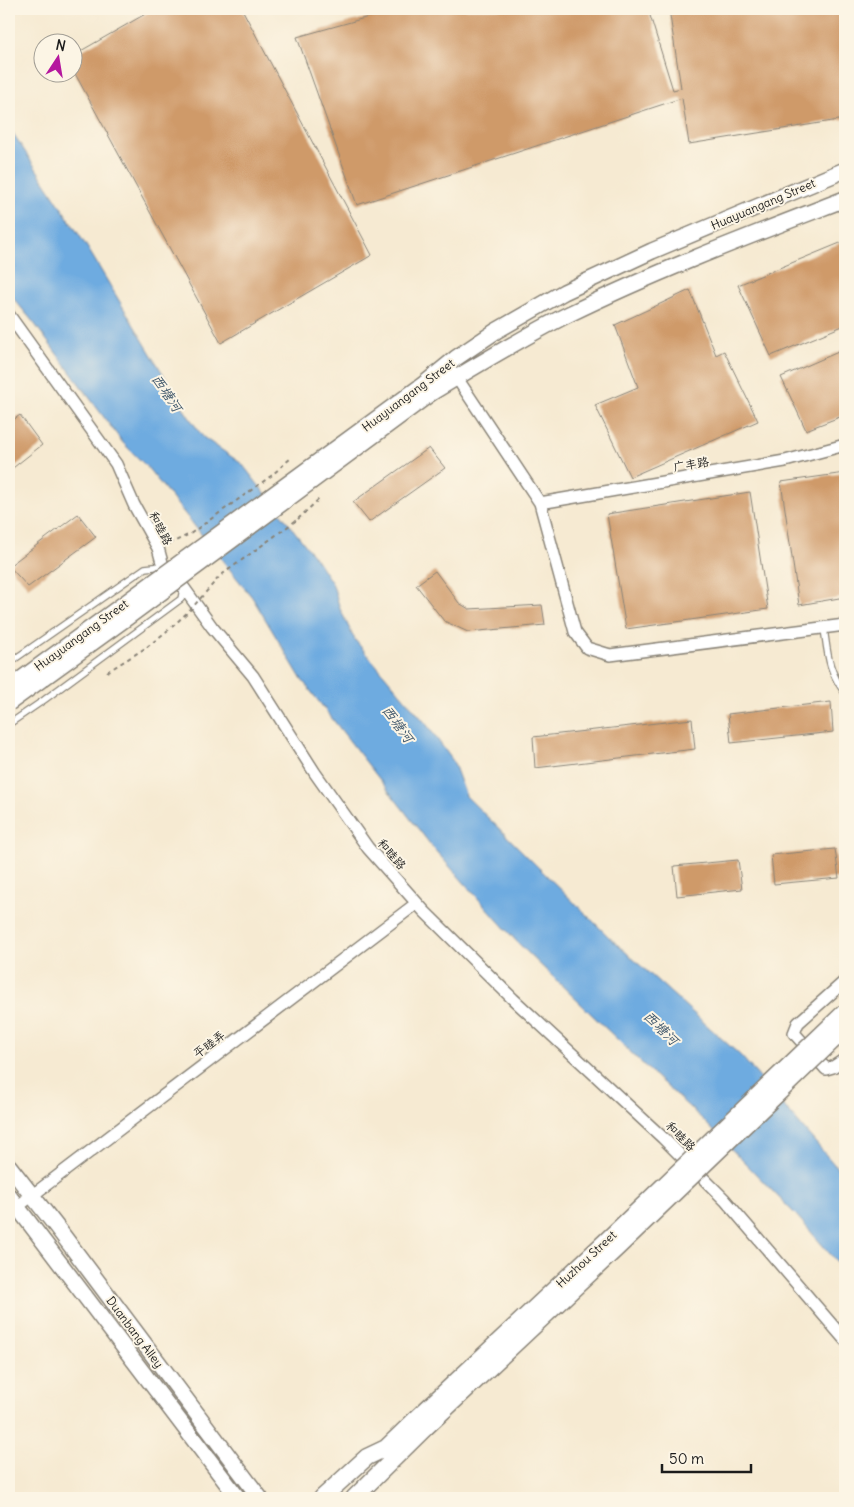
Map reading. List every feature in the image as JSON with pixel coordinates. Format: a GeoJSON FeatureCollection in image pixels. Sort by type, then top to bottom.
{"type":"FeatureCollection","features":[{"type":"Feature","properties":{"kind":"main road","name":"Huzhou Street"},"geometry":{"type":"LineString","coordinates":[[354,1498],[421,1423],[599,1248],[845,1012]]}},
{"type":"Feature","properties":{"kind":"main road","name":"Huzhou Street"},"geometry":{"type":"LineString","coordinates":[[322,1498],[367,1457],[386,1448],[421,1423],[625,1240],[845,1029]]}},
{"type":"Feature","properties":{"kind":"street","name":"Huayuangang Street"},"geometry":{"type":"LineString","coordinates":[[9,703],[136,611],[427,389],[447,366],[496,331],[564,292],[652,251],[845,170]]}},
{"type":"Feature","properties":{"kind":"street","name":"Huayuangang Street"},"geometry":{"type":"LineString","coordinates":[[9,688],[427,389],[457,378],[512,344],[661,271],[845,199]]}},
{"type":"Feature","properties":{"kind":"street","name":"和睦路"},"geometry":{"type":"LineString","coordinates":[[9,315],[116,464],[134,505],[158,548],[163,566],[184,588],[212,627],[253,676],[315,773],[368,848],[416,903],[513,998],[663,1138],[725,1200],[845,1340]]}},
{"type":"Feature","properties":{"kind":"street"},"geometry":{"type":"LineString","coordinates":[[447,366],[457,378],[540,503],[574,632],[587,648],[610,654],[845,625]]}},
{"type":"Feature","properties":{"kind":"street","name":"广丰路"},"geometry":{"type":"LineString","coordinates":[[540,503],[785,461],[845,445]]}},
{"type":"Feature","properties":{"kind":"street","name":"平睦弄"},"geometry":{"type":"LineString","coordinates":[[13,1202],[32,1196],[416,903]]}},
{"type":"Feature","properties":{"kind":"street"},"geometry":{"type":"LineString","coordinates":[[845,981],[798,1023],[794,1033],[826,1069],[833,1067],[845,1058]]}},
{"type":"Feature","properties":{"kind":"street","name":"Duanbang Alley"},"geometry":{"type":"LineString","coordinates":[[9,1166],[260,1498]]}},
{"type":"Feature","properties":{"kind":"street","name":"Duanbang Alley"},"geometry":{"type":"LineString","coordinates":[[13,1202],[238,1498]]}},
{"type":"Feature","properties":{"kind":"lane"},"geometry":{"type":"LineString","coordinates":[[9,663],[145,568],[163,566]]}},
{"type":"Feature","properties":{"kind":"lane"},"geometry":{"type":"LineString","coordinates":[[9,724],[181,598],[184,588]]}},
{"type":"Feature","properties":{"kind":"lane"},"geometry":{"type":"LineString","coordinates":[[824,628],[829,663],[835,680],[845,694]]}},
{"type":"Feature","properties":{"kind":"path"},"geometry":{"type":"LineString","coordinates":[[158,548],[190,534],[271,476],[292,458]]}},
{"type":"Feature","properties":{"kind":"path"},"geometry":{"type":"LineString","coordinates":[[107,672],[147,647],[172,627],[192,608],[220,576],[298,519],[320,498]]}},
{"type":"Feature","properties":{"kind":"water","name":"西塘河"},"geometry":{"type":"Polygon","coordinates":[[[9,127],[87,247],[187,414],[203,437],[242,464],[317,560],[333,585],[340,609],[355,640],[427,725],[453,761],[466,796],[610,938],[741,1056],[845,1177],[845,1271],[797,1216],[701,1118],[518,943],[434,849],[302,680],[252,597],[147,467],[123,443],[34,323],[9,293],[9,127]]]}},
{"type":"Feature","properties":{"kind":"building"},"geometry":{"type":"Polygon","coordinates":[[[154,9],[242,9],[372,255],[221,343],[80,82],[82,82],[82,50],[154,9]]]}},
{"type":"Feature","properties":{"kind":"building"},"geometry":{"type":"Polygon","coordinates":[[[397,9],[648,9],[673,90],[681,88],[669,9],[845,9],[845,119],[689,144],[682,98],[357,205],[297,37],[397,9]]]}},
{"type":"Feature","properties":{"kind":"building"},"geometry":{"type":"Polygon","coordinates":[[[845,241],[845,325],[771,356],[738,285],[845,241]]]}},
{"type":"Feature","properties":{"kind":"building"},"geometry":{"type":"Polygon","coordinates":[[[690,290],[716,355],[724,351],[758,421],[630,477],[595,405],[638,387],[615,325],[690,290]]]}},
{"type":"Feature","properties":{"kind":"building"},"geometry":{"type":"Polygon","coordinates":[[[845,349],[845,415],[806,430],[781,377],[845,349]]]}},
{"type":"Feature","properties":{"kind":"building"},"geometry":{"type":"Polygon","coordinates":[[[20,415],[42,445],[9,471],[9,423],[20,415]]]}},
{"type":"Feature","properties":{"kind":"building"},"geometry":{"type":"Polygon","coordinates":[[[429,448],[445,468],[369,522],[353,502],[429,448]]]}},
{"type":"Feature","properties":{"kind":"building"},"geometry":{"type":"Polygon","coordinates":[[[845,473],[845,597],[799,605],[781,482],[845,473]]]}},
{"type":"Feature","properties":{"kind":"building"},"geometry":{"type":"Polygon","coordinates":[[[750,492],[768,609],[626,629],[607,514],[750,492]]]}},
{"type":"Feature","properties":{"kind":"building"},"geometry":{"type":"Polygon","coordinates":[[[78,514],[96,537],[28,587],[9,566],[78,514]]]}},
{"type":"Feature","properties":{"kind":"building"},"geometry":{"type":"Polygon","coordinates":[[[435,571],[459,603],[469,609],[542,605],[545,625],[468,632],[444,621],[416,585],[435,571]]]}},
{"type":"Feature","properties":{"kind":"building"},"geometry":{"type":"Polygon","coordinates":[[[831,702],[833,732],[731,743],[728,714],[831,702]]]}},
{"type":"Feature","properties":{"kind":"building"},"geometry":{"type":"Polygon","coordinates":[[[692,719],[695,749],[535,768],[533,737],[692,719]]]}},
{"type":"Feature","properties":{"kind":"building"},"geometry":{"type":"Polygon","coordinates":[[[835,849],[839,878],[774,884],[771,855],[835,849]]]}},
{"type":"Feature","properties":{"kind":"building"},"geometry":{"type":"Polygon","coordinates":[[[738,860],[742,889],[677,896],[674,866],[738,860]]]}}]}
